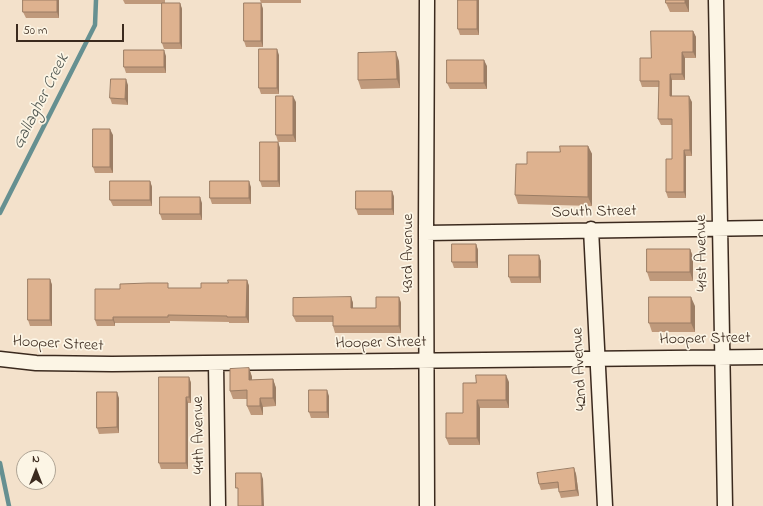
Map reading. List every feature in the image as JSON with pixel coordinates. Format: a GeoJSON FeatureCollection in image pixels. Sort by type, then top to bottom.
{"type":"FeatureCollection","features":[{"type":"Feature","properties":{"kind":"street","name":"43rd Avenue"},"geometry":{"type":"LineString","coordinates":[[427,0],[427,506]]}},
{"type":"Feature","properties":{"kind":"street","name":"41st Avenue"},"geometry":{"type":"LineString","coordinates":[[716,0],[725,506]]}},
{"type":"Feature","properties":{"kind":"street","name":"South Street"},"geometry":{"type":"LineString","coordinates":[[426,233],[763,228]]}},
{"type":"Feature","properties":{"kind":"street","name":"42nd Avenue"},"geometry":{"type":"LineString","coordinates":[[591,230],[605,506]]}},
{"type":"Feature","properties":{"kind":"street","name":"Hooper Street"},"geometry":{"type":"LineString","coordinates":[[0,359],[36,363],[105,364],[763,357]]}},
{"type":"Feature","properties":{"kind":"street","name":"44th Avenue"},"geometry":{"type":"LineString","coordinates":[[216,363],[218,506]]}},
{"type":"Feature","properties":{"kind":"building"},"geometry":{"type":"Polygon","coordinates":[[[23,0],[57,0],[57,12],[23,12],[23,0]]]}},
{"type":"Feature","properties":{"kind":"building"},"geometry":{"type":"Polygon","coordinates":[[[458,0],[477,0],[477,29],[458,29],[458,0]]]}},
{"type":"Feature","properties":{"kind":"building"},"geometry":{"type":"Polygon","coordinates":[[[666,0],[685,0],[685,3],[666,3],[666,0]]]}},
{"type":"Feature","properties":{"kind":"building"},"geometry":{"type":"Polygon","coordinates":[[[162,3],[180,3],[180,43],[162,43],[162,3]]]}},
{"type":"Feature","properties":{"kind":"building"},"geometry":{"type":"Polygon","coordinates":[[[244,3],[261,3],[261,41],[244,41],[244,3]]]}},
{"type":"Feature","properties":{"kind":"building"},"geometry":{"type":"Polygon","coordinates":[[[651,31],[693,31],[693,52],[682,52],[682,74],[670,74],[670,96],[689,96],[690,150],[684,150],[684,192],[666,192],[666,159],[672,159],[672,119],[658,119],[659,81],[640,81],[640,58],[651,58],[651,31]]]}},
{"type":"Feature","properties":{"kind":"building"},"geometry":{"type":"Polygon","coordinates":[[[259,49],[277,49],[277,88],[259,88],[259,49]]]}},
{"type":"Feature","properties":{"kind":"building"},"geometry":{"type":"Polygon","coordinates":[[[124,50],[164,50],[164,67],[124,67],[124,50]]]}},
{"type":"Feature","properties":{"kind":"building"},"geometry":{"type":"Polygon","coordinates":[[[396,52],[397,79],[358,80],[358,53],[396,52]]]}},
{"type":"Feature","properties":{"kind":"building"},"geometry":{"type":"Polygon","coordinates":[[[447,60],[484,60],[484,83],[447,83],[447,60]]]}},
{"type":"Feature","properties":{"kind":"building"},"geometry":{"type":"Polygon","coordinates":[[[111,79],[126,79],[125,99],[110,98],[111,79]]]}},
{"type":"Feature","properties":{"kind":"building"},"geometry":{"type":"Polygon","coordinates":[[[276,96],[293,96],[293,135],[276,135],[276,96]]]}},
{"type":"Feature","properties":{"kind":"building"},"geometry":{"type":"Polygon","coordinates":[[[93,129],[110,129],[110,167],[93,167],[93,129]]]}},
{"type":"Feature","properties":{"kind":"building"},"geometry":{"type":"Polygon","coordinates":[[[260,142],[278,142],[278,181],[260,181],[260,142]]]}},
{"type":"Feature","properties":{"kind":"building"},"geometry":{"type":"Polygon","coordinates":[[[560,146],[588,146],[588,197],[515,195],[516,164],[527,164],[527,152],[560,152],[560,146]]]}},
{"type":"Feature","properties":{"kind":"building"},"geometry":{"type":"Polygon","coordinates":[[[110,181],[150,181],[150,200],[110,200],[110,181]]]}},
{"type":"Feature","properties":{"kind":"building"},"geometry":{"type":"Polygon","coordinates":[[[210,181],[249,181],[249,198],[210,198],[210,181]]]}},
{"type":"Feature","properties":{"kind":"building"},"geometry":{"type":"Polygon","coordinates":[[[356,191],[392,191],[392,209],[356,209],[356,191]]]}},
{"type":"Feature","properties":{"kind":"building"},"geometry":{"type":"Polygon","coordinates":[[[160,197],[200,197],[200,214],[160,214],[160,197]]]}},
{"type":"Feature","properties":{"kind":"building"},"geometry":{"type":"Polygon","coordinates":[[[452,244],[476,244],[476,262],[452,262],[452,244]]]}},
{"type":"Feature","properties":{"kind":"building"},"geometry":{"type":"Polygon","coordinates":[[[647,249],[690,249],[690,272],[647,272],[647,249]]]}},
{"type":"Feature","properties":{"kind":"building"},"geometry":{"type":"Polygon","coordinates":[[[509,255],[539,255],[539,277],[509,277],[509,255]]]}},
{"type":"Feature","properties":{"kind":"building"},"geometry":{"type":"Polygon","coordinates":[[[28,279],[50,279],[50,320],[28,320],[28,279]]]}},
{"type":"Feature","properties":{"kind":"building"},"geometry":{"type":"Polygon","coordinates":[[[228,280],[247,280],[246,317],[168,315],[168,317],[113,317],[113,320],[95,320],[95,289],[120,289],[120,284],[148,283],[168,283],[168,288],[201,288],[201,283],[228,283],[228,280]]]}},
{"type":"Feature","properties":{"kind":"building"},"geometry":{"type":"Polygon","coordinates":[[[351,297],[351,308],[376,308],[376,297],[399,297],[399,326],[333,326],[333,316],[293,316],[293,298],[351,297]]]}},
{"type":"Feature","properties":{"kind":"building"},"geometry":{"type":"Polygon","coordinates":[[[649,297],[691,297],[691,323],[649,323],[649,297]]]}},
{"type":"Feature","properties":{"kind":"building"},"geometry":{"type":"Polygon","coordinates":[[[249,368],[249,380],[273,379],[273,398],[260,398],[260,406],[247,406],[247,390],[230,391],[230,369],[249,368]]]}},
{"type":"Feature","properties":{"kind":"building"},"geometry":{"type":"Polygon","coordinates":[[[476,375],[506,375],[506,400],[477,400],[477,438],[446,438],[446,413],[463,413],[463,383],[476,383],[476,375]]]}},
{"type":"Feature","properties":{"kind":"building"},"geometry":{"type":"Polygon","coordinates":[[[159,377],[189,377],[189,397],[186,397],[186,463],[159,463],[159,377]]]}},
{"type":"Feature","properties":{"kind":"building"},"geometry":{"type":"Polygon","coordinates":[[[309,390],[327,390],[327,412],[309,412],[309,390]]]}},
{"type":"Feature","properties":{"kind":"building"},"geometry":{"type":"Polygon","coordinates":[[[97,392],[117,392],[117,427],[97,428],[97,392]]]}},
{"type":"Feature","properties":{"kind":"building"},"geometry":{"type":"Polygon","coordinates":[[[574,468],[576,490],[559,492],[558,482],[539,484],[537,473],[574,468]]]}},
{"type":"Feature","properties":{"kind":"building"},"geometry":{"type":"Polygon","coordinates":[[[236,473],[261,473],[262,506],[238,506],[236,473]]]}},
{"type":"Feature","properties":{"kind":"waterway","name":"Gallagher Creek"},"geometry":{"type":"LineString","coordinates":[[0,213],[95,25],[96,0]]}},
{"type":"Feature","properties":{"kind":"waterway","name":"Gallagher Creek"},"geometry":{"type":"LineString","coordinates":[[0,463],[9,506]]}}]}
